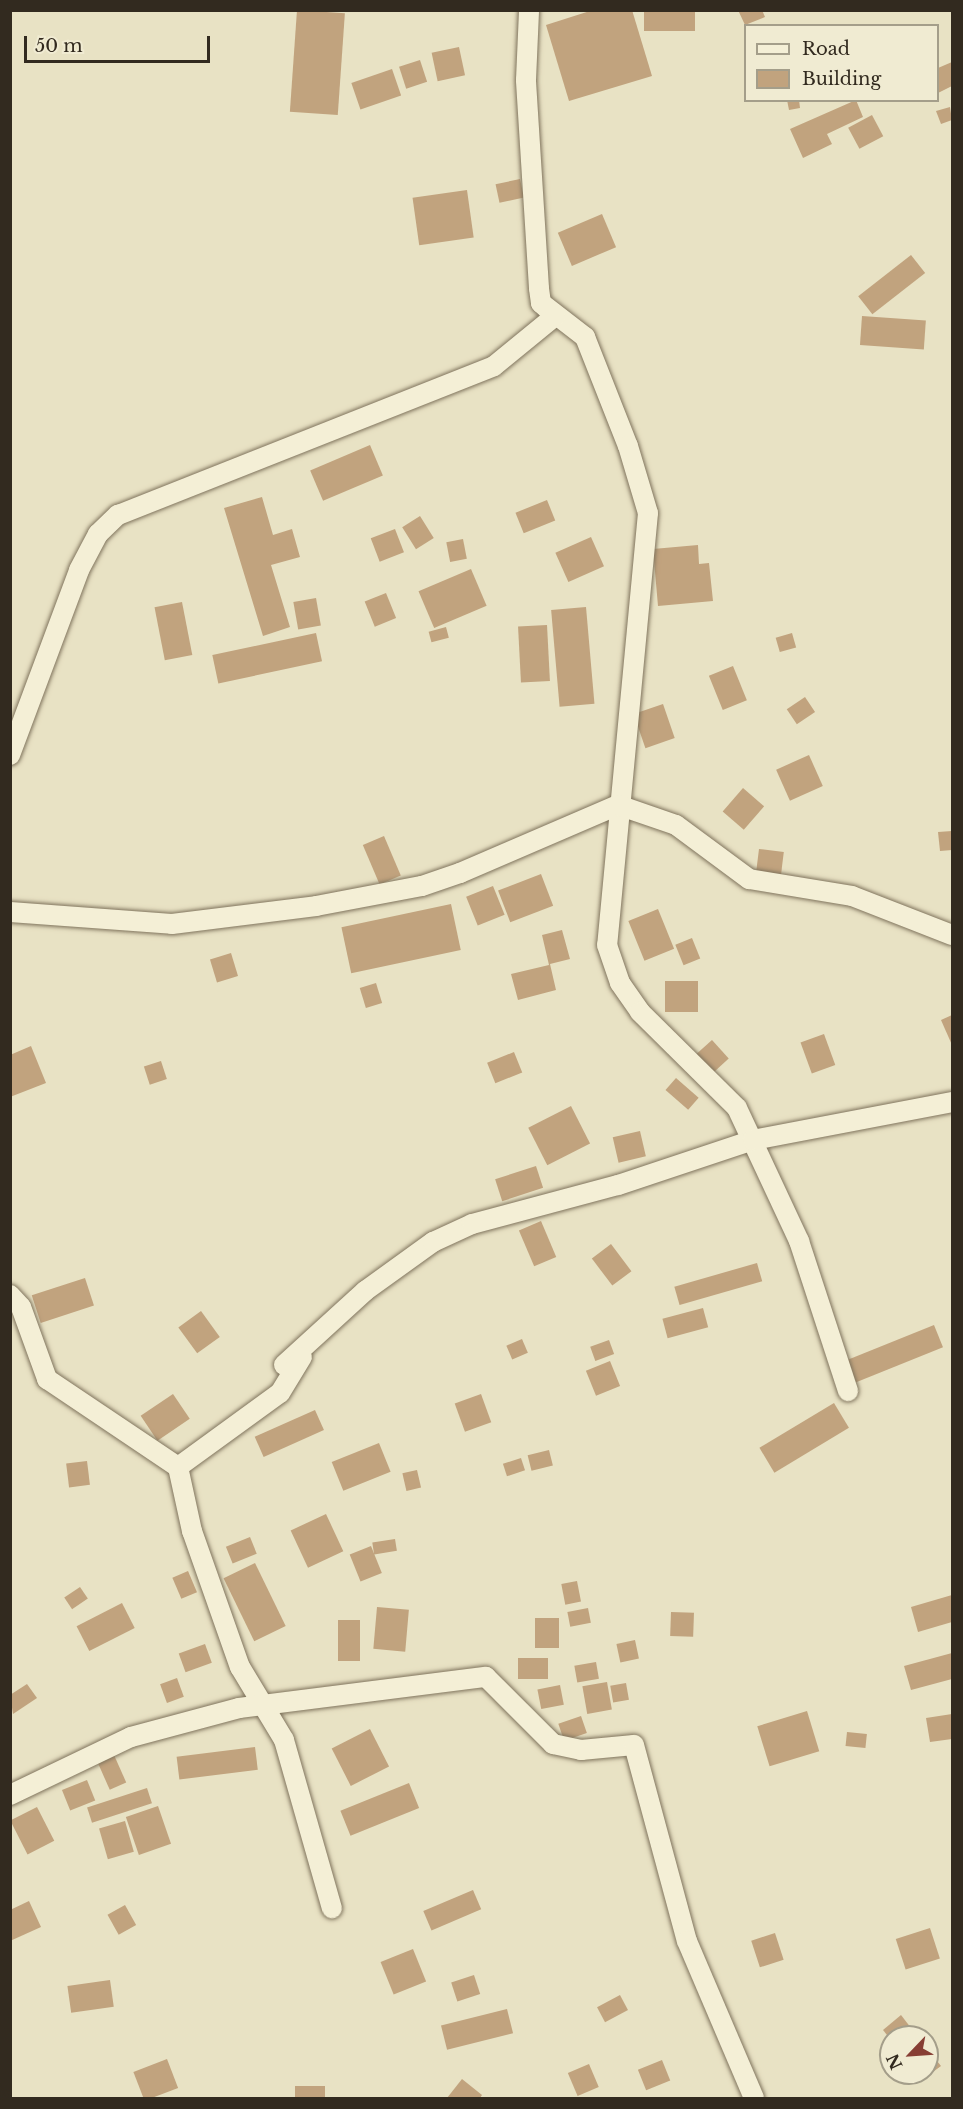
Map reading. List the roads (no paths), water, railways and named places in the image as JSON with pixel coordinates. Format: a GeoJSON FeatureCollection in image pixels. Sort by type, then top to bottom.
{"type":"FeatureCollection","features":[{"type":"Feature","properties":{"kind":"street"},"geometry":{"type":"LineString","coordinates":[[10,755],[79,570],[98,534],[118,515],[494,366],[555,316],[541,303],[526,80],[529,10]]}},
{"type":"Feature","properties":{"kind":"street"},"geometry":{"type":"LineString","coordinates":[[541,303],[585,337],[628,446],[648,513],[630,672],[626,774],[618,805],[620,830],[608,945],[620,983],[663,1036],[723,1090],[753,1140],[799,1241],[848,1391]]}},
{"type":"Feature","properties":{"kind":"street"},"geometry":{"type":"LineString","coordinates":[[10,912],[172,924],[316,906],[422,886],[460,873],[618,805],[676,825],[749,879],[852,896],[952,935]]}},
{"type":"Feature","properties":{"kind":"street"},"geometry":{"type":"LineString","coordinates":[[284,1365],[315,1335],[406,1261],[472,1224],[618,1185],[753,1140],[952,1102]]}},
{"type":"Feature","properties":{"kind":"street"},"geometry":{"type":"LineString","coordinates":[[10,1295],[21,1307],[47,1379],[178,1467],[192,1531],[232,1646],[263,1707],[284,1740],[332,1908]]}},
{"type":"Feature","properties":{"kind":"street"},"geometry":{"type":"LineString","coordinates":[[178,1467],[280,1393],[315,1335]]}},
{"type":"Feature","properties":{"kind":"street"},"geometry":{"type":"LineString","coordinates":[[10,1795],[131,1737],[239,1708],[263,1707],[486,1677],[553,1744],[581,1750],[634,1745],[687,1941],[754,2098]]}}]}
